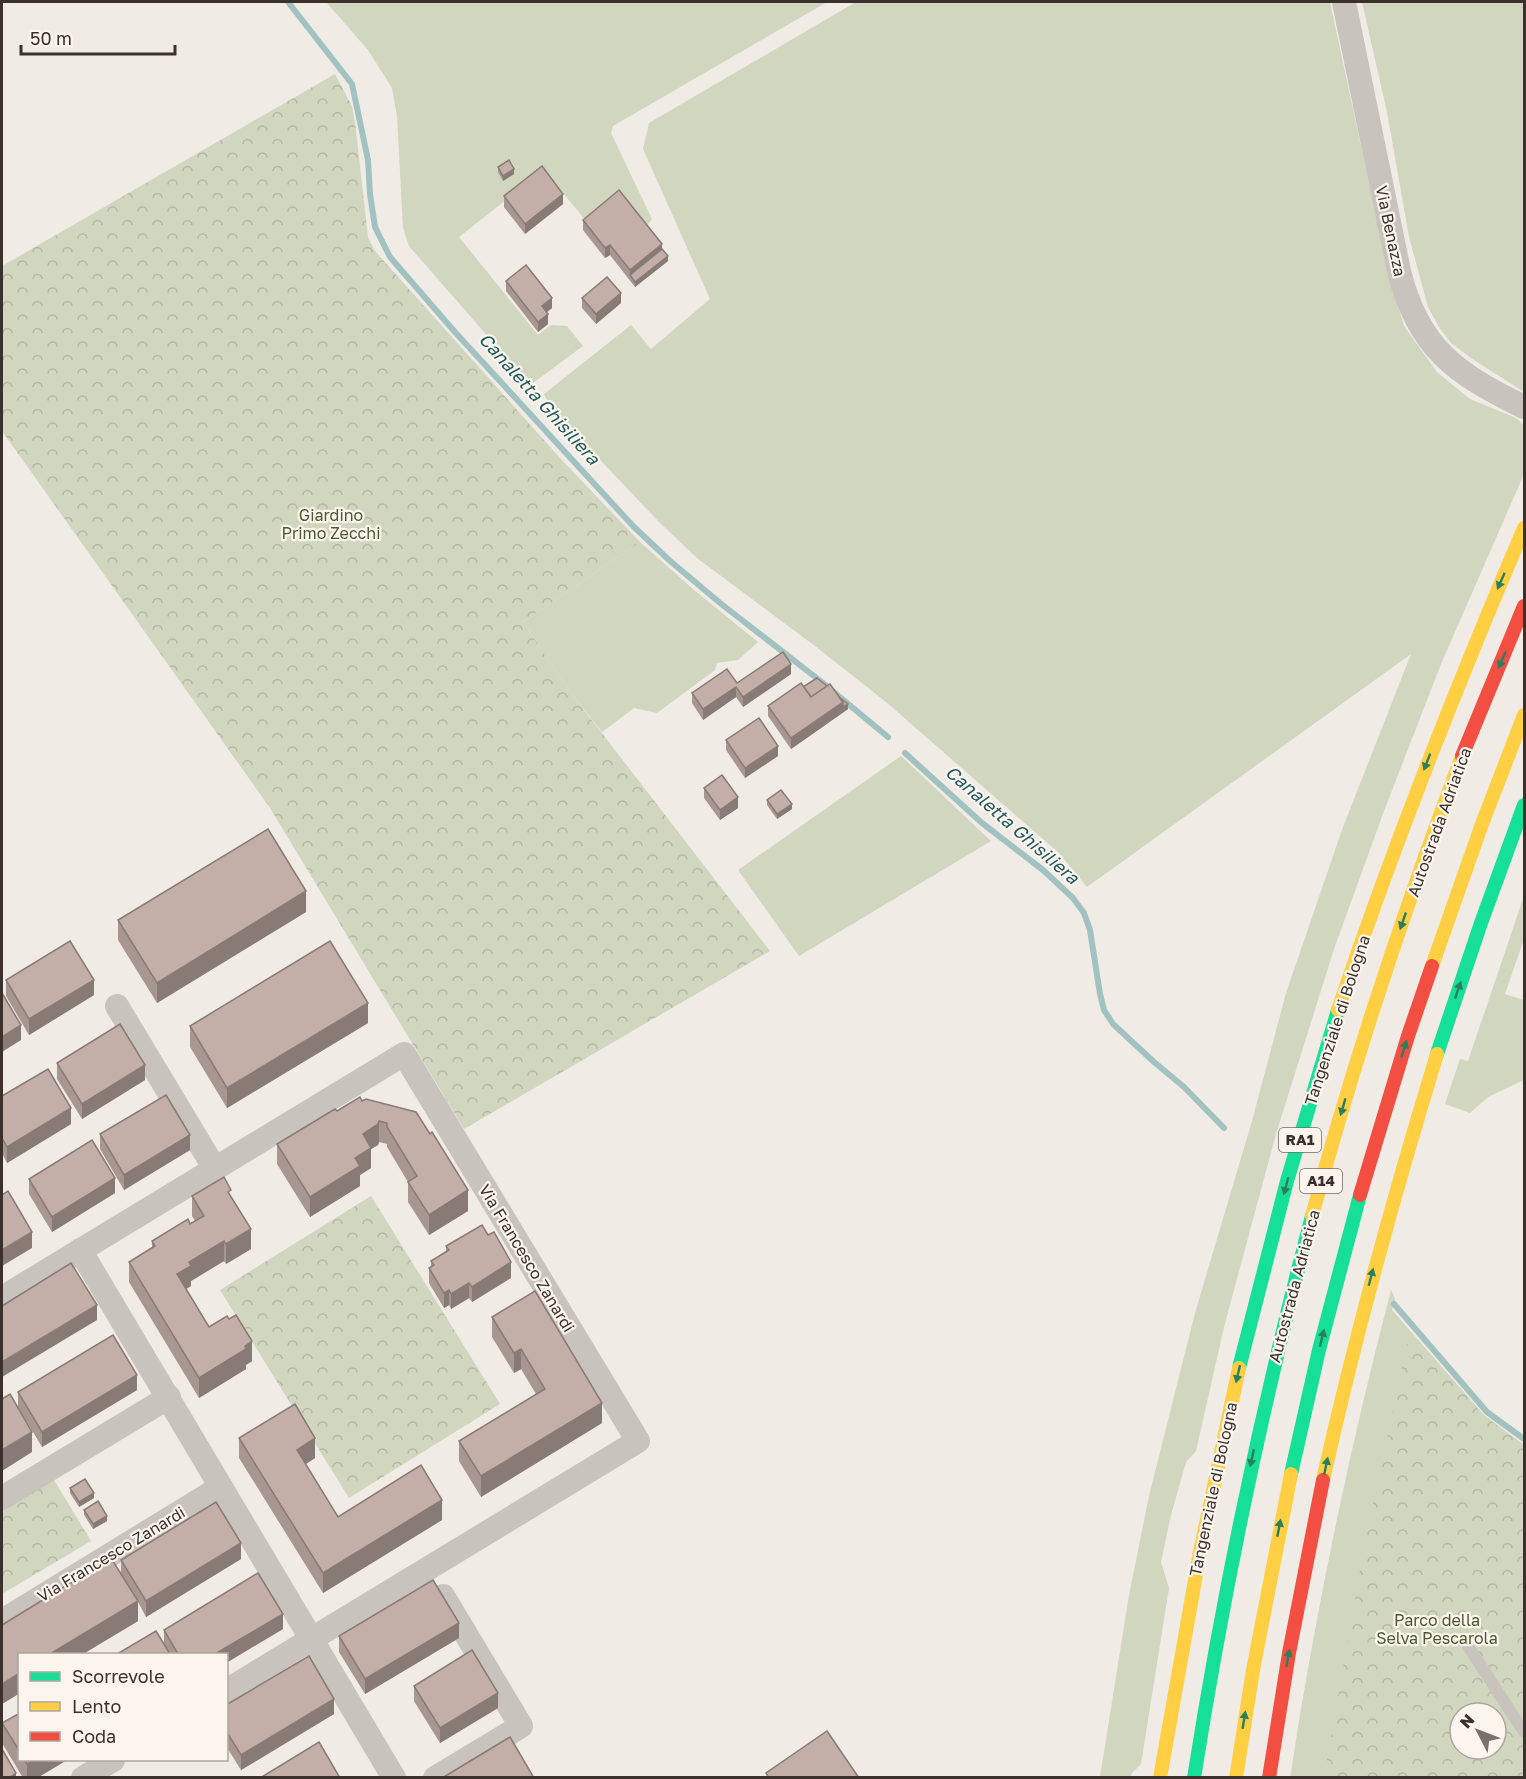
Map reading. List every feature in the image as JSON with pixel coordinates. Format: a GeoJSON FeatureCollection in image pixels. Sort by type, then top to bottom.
{"type":"FeatureCollection","features":[{"type":"Feature","properties":{"kind":"highway","name":"Tangenziale di Bologna"},"geometry":{"type":"LineString","coordinates":[[1160,1778],[1215,1476],[1246,1339],[1288,1178],[1355,961],[1401,832],[1448,706],[1524,528]]}},
{"type":"Feature","properties":{"kind":"highway","name":"Autostrada Adriatica"},"geometry":{"type":"LineString","coordinates":[[1194,1778],[1216,1633],[1248,1476],[1291,1293],[1321,1184],[1366,1031],[1437,822],[1524,606]]}},
{"type":"Feature","properties":{"kind":"highway","name":"A14"},"geometry":{"type":"LineString","coordinates":[[1236,1778],[1259,1637],[1293,1459],[1356,1210],[1387,1103],[1430,970],[1479,830],[1524,715]]}},
{"type":"Feature","properties":{"kind":"highway"},"geometry":{"type":"LineString","coordinates":[[1269,1778],[1279,1706],[1308,1548],[1369,1285],[1445,1026],[1524,804]]}},
{"type":"Feature","properties":{"kind":"street","name":"Via Benazza"},"geometry":{"type":"LineString","coordinates":[[1344,2],[1399,271],[1412,313],[1424,334],[1451,363],[1484,387],[1524,407]]}},
{"type":"Feature","properties":{"kind":"street"},"geometry":{"type":"LineString","coordinates":[[117,1006],[215,1169]]}},
{"type":"Feature","properties":{"kind":"street","name":"Via Francesco Zanardi"},"geometry":{"type":"LineString","coordinates":[[2,1298],[404,1054],[638,1441],[228,1690]]}},
{"type":"Feature","properties":{"kind":"street"},"geometry":{"type":"LineString","coordinates":[[80,1250],[394,1778]]}},
{"type":"Feature","properties":{"kind":"street"},"geometry":{"type":"LineString","coordinates":[[2,1498],[169,1397]]}},
{"type":"Feature","properties":{"kind":"street","name":"Via Francesco Zanardi"},"geometry":{"type":"LineString","coordinates":[[2,1621],[221,1487]]}},
{"type":"Feature","properties":{"kind":"street"},"geometry":{"type":"LineString","coordinates":[[426,1569],[521,1726],[435,1778]]}},
{"type":"Feature","properties":{"kind":"street"},"geometry":{"type":"LineString","coordinates":[[83,1778],[111,1761]]}},
{"type":"Feature","properties":{"kind":"lane"},"geometry":{"type":"LineString","coordinates":[[1464,1640],[1524,1732]]}},
{"type":"Feature","properties":{"kind":"green space"},"geometry":{"type":"Polygon","coordinates":[[[326,2],[827,2],[613,126],[611,133],[652,219],[645,228],[587,222],[544,170],[459,237],[538,335],[551,325],[567,326],[583,346],[533,383],[519,372],[409,246],[403,228],[397,116],[392,88],[368,50],[326,2]]]}},
{"type":"Feature","properties":{"kind":"green space"},"geometry":{"type":"Polygon","coordinates":[[[856,2],[1330,2],[1389,276],[1404,326],[1437,372],[1470,399],[1516,418],[1524,425],[1524,474],[1441,664],[1384,811],[1334,949],[1276,1134],[1224,1327],[1196,1451],[1186,1462],[1171,1515],[1161,1562],[1169,1588],[1141,1764],[1131,1777],[1100,1777],[1129,1595],[1149,1496],[1195,1313],[1252,1121],[1286,993],[1343,827],[1411,654],[1087,887],[1059,853],[886,702],[697,558],[659,522],[551,408],[544,394],[631,325],[651,349],[710,299],[643,149],[649,123],[856,2]]]}},
{"type":"Feature","properties":{"kind":"green space"},"geometry":{"type":"Polygon","coordinates":[[[1362,2],[1524,2],[1524,392],[1451,343],[1428,307],[1409,237],[1387,112],[1362,2]]]}},
{"type":"Feature","properties":{"kind":"green space","name":"Giardino Primo Zecchi"},"geometry":{"type":"Polygon","coordinates":[[[335,74],[352,106],[368,237],[375,251],[560,458],[640,542],[523,622],[571,693],[770,951],[464,1129],[270,808],[2,431],[2,266],[335,74]]]}},
{"type":"Feature","properties":{"kind":"green space"},"geometry":{"type":"Polygon","coordinates":[[[640,542],[758,642],[738,660],[717,663],[715,670],[657,713],[634,708],[602,732],[571,693],[523,622],[640,542]]]}},
{"type":"Feature","properties":{"kind":"green space"},"geometry":{"type":"Polygon","coordinates":[[[901,756],[991,841],[799,956],[738,870],[901,756]]]}},
{"type":"Feature","properties":{"kind":"green space"},"geometry":{"type":"Polygon","coordinates":[[[1524,896],[1524,939],[1505,994],[1524,1000],[1524,1080],[1488,1097],[1470,1113],[1445,1104],[1460,1059],[1468,1061],[1524,896]]]}},
{"type":"Feature","properties":{"kind":"green space"},"geometry":{"type":"Polygon","coordinates":[[[371,1196],[500,1404],[349,1498],[220,1290],[371,1196]]]}},
{"type":"Feature","properties":{"kind":"green space","name":"Parco della Selva Pescarola"},"geometry":{"type":"Polygon","coordinates":[[[1391,1290],[1395,1299],[1392,1310],[1484,1415],[1524,1445],[1524,1777],[1290,1778],[1322,1594],[1347,1472],[1391,1290]]]}},
{"type":"Feature","properties":{"kind":"green space","name":"Parco della Selva Pescarola"},"geometry":{"type":"Polygon","coordinates":[[[1411,1332],[1483,1415],[1524,1445],[1524,1777],[1324,1778],[1364,1546],[1411,1332]]]}},
{"type":"Feature","properties":{"kind":"green space"},"geometry":{"type":"Polygon","coordinates":[[[51,1475],[91,1541],[2,1594],[2,1505],[51,1475]]]}},
{"type":"Feature","properties":{"kind":"building"},"geometry":{"type":"Polygon","coordinates":[[[509,160],[514,169],[503,176],[498,167],[509,160]]]}},
{"type":"Feature","properties":{"kind":"building"},"geometry":{"type":"Polygon","coordinates":[[[542,166],[563,194],[525,224],[504,196],[542,166]]]}},
{"type":"Feature","properties":{"kind":"building"},"geometry":{"type":"Polygon","coordinates":[[[619,190],[662,244],[630,270],[610,245],[605,248],[583,220],[619,190]]]}},
{"type":"Feature","properties":{"kind":"building"},"geometry":{"type":"Polygon","coordinates":[[[662,249],[668,256],[635,282],[630,275],[662,249]]]}},
{"type":"Feature","properties":{"kind":"building"},"geometry":{"type":"Polygon","coordinates":[[[526,265],[552,298],[542,306],[548,314],[538,322],[506,281],[526,265]]]}},
{"type":"Feature","properties":{"kind":"building"},"geometry":{"type":"Polygon","coordinates":[[[607,277],[621,293],[596,314],[582,298],[607,277]]]}},
{"type":"Feature","properties":{"kind":"building"},"geometry":{"type":"Polygon","coordinates":[[[783,652],[791,664],[743,697],[736,687],[703,709],[692,693],[727,669],[737,683],[783,652]]]}},
{"type":"Feature","properties":{"kind":"building"},"geometry":{"type":"Polygon","coordinates":[[[817,678],[827,686],[811,697],[803,687],[817,678]]]}},
{"type":"Feature","properties":{"kind":"building"},"geometry":{"type":"Polygon","coordinates":[[[801,683],[811,697],[830,684],[843,702],[791,738],[768,706],[801,683]]]}},
{"type":"Feature","properties":{"kind":"building"},"geometry":{"type":"Polygon","coordinates":[[[759,718],[778,746],[745,768],[726,740],[759,718]]]}},
{"type":"Feature","properties":{"kind":"building"},"geometry":{"type":"Polygon","coordinates":[[[722,775],[738,797],[720,810],[704,788],[722,775]]]}},
{"type":"Feature","properties":{"kind":"building"},"geometry":{"type":"Polygon","coordinates":[[[781,790],[792,804],[777,814],[767,800],[781,790]]]}},
{"type":"Feature","properties":{"kind":"building"},"geometry":{"type":"Polygon","coordinates":[[[268,829],[306,891],[157,983],[118,920],[268,829]]]}},
{"type":"Feature","properties":{"kind":"building"},"geometry":{"type":"Polygon","coordinates":[[[70,941],[94,980],[29,1019],[6,980],[70,941]]]}},
{"type":"Feature","properties":{"kind":"building"},"geometry":{"type":"Polygon","coordinates":[[[330,941],[368,1003],[227,1088],[190,1026],[330,941]]]}},
{"type":"Feature","properties":{"kind":"building"},"geometry":{"type":"Polygon","coordinates":[[[2,993],[21,1025],[2,1037],[2,993]]]}},
{"type":"Feature","properties":{"kind":"building"},"geometry":{"type":"Polygon","coordinates":[[[120,1024],[145,1065],[82,1104],[57,1063],[120,1024]]]}},
{"type":"Feature","properties":{"kind":"building"},"geometry":{"type":"Polygon","coordinates":[[[48,1069],[71,1108],[7,1147],[2,1138],[2,1096],[48,1069]]]}},
{"type":"Feature","properties":{"kind":"building"},"geometry":{"type":"Polygon","coordinates":[[[166,1095],[190,1135],[124,1175],[100,1134],[166,1095]]]}},
{"type":"Feature","properties":{"kind":"building"},"geometry":{"type":"Polygon","coordinates":[[[360,1097],[362,1101],[366,1099],[416,1112],[430,1134],[432,1132],[468,1190],[429,1215],[408,1182],[417,1176],[387,1127],[387,1123],[379,1121],[363,1134],[371,1148],[355,1158],[360,1166],[310,1197],[277,1144],[335,1109],[337,1111],[360,1097]]]}},
{"type":"Feature","properties":{"kind":"building"},"geometry":{"type":"Polygon","coordinates":[[[92,1140],[115,1178],[52,1217],[29,1179],[92,1140]]]}},
{"type":"Feature","properties":{"kind":"building"},"geometry":{"type":"Polygon","coordinates":[[[224,1177],[231,1190],[228,1192],[251,1229],[226,1244],[224,1241],[189,1262],[191,1266],[177,1274],[209,1327],[227,1316],[229,1319],[236,1315],[252,1341],[245,1346],[246,1349],[199,1378],[129,1262],[155,1246],[152,1241],[188,1219],[190,1224],[204,1216],[192,1196],[224,1177]]]}},
{"type":"Feature","properties":{"kind":"building"},"geometry":{"type":"Polygon","coordinates":[[[8,1191],[32,1232],[2,1250],[2,1195],[8,1191]]]}},
{"type":"Feature","properties":{"kind":"building"},"geometry":{"type":"Polygon","coordinates":[[[482,1225],[488,1235],[494,1232],[511,1262],[472,1287],[469,1283],[451,1294],[449,1290],[444,1293],[429,1268],[434,1265],[431,1261],[449,1250],[446,1246],[482,1225]]]}},
{"type":"Feature","properties":{"kind":"building"},"geometry":{"type":"Polygon","coordinates":[[[71,1263],[97,1305],[2,1362],[2,1306],[71,1263]]]}},
{"type":"Feature","properties":{"kind":"building"},"geometry":{"type":"Polygon","coordinates":[[[535,1291],[602,1403],[481,1476],[459,1441],[545,1389],[521,1349],[514,1353],[492,1317],[535,1291]]]}},
{"type":"Feature","properties":{"kind":"building"},"geometry":{"type":"Polygon","coordinates":[[[113,1335],[137,1375],[42,1432],[18,1392],[113,1335]]]}},
{"type":"Feature","properties":{"kind":"building"},"geometry":{"type":"Polygon","coordinates":[[[10,1394],[32,1432],[2,1450],[2,1399],[10,1394]]]}},
{"type":"Feature","properties":{"kind":"building"},"geometry":{"type":"Polygon","coordinates":[[[295,1404],[315,1438],[297,1450],[338,1517],[421,1465],[442,1500],[323,1573],[239,1438],[295,1404]]]}},
{"type":"Feature","properties":{"kind":"building"},"geometry":{"type":"Polygon","coordinates":[[[85,1479],[94,1493],[79,1502],[70,1488],[85,1479]]]}},
{"type":"Feature","properties":{"kind":"building"},"geometry":{"type":"Polygon","coordinates":[[[98,1501],[107,1516],[93,1524],[84,1510],[98,1501]]]}},
{"type":"Feature","properties":{"kind":"building"},"geometry":{"type":"Polygon","coordinates":[[[216,1502],[241,1543],[146,1601],[121,1560],[216,1502]]]}},
{"type":"Feature","properties":{"kind":"building"},"geometry":{"type":"Polygon","coordinates":[[[111,1558],[138,1601],[52,1653],[18,1653],[18,1674],[2,1684],[2,1625],[111,1558]]]}},
{"type":"Feature","properties":{"kind":"building"},"geometry":{"type":"Polygon","coordinates":[[[258,1573],[283,1614],[217,1653],[177,1653],[164,1630],[258,1573]]]}},
{"type":"Feature","properties":{"kind":"building"},"geometry":{"type":"Polygon","coordinates":[[[433,1580],[459,1623],[365,1679],[339,1636],[433,1580]]]}},
{"type":"Feature","properties":{"kind":"building"},"geometry":{"type":"Polygon","coordinates":[[[156,1631],[169,1653],[119,1653],[156,1631]]]}},
{"type":"Feature","properties":{"kind":"building"},"geometry":{"type":"Polygon","coordinates":[[[472,1650],[498,1693],[440,1728],[414,1686],[472,1650]]]}},
{"type":"Feature","properties":{"kind":"building"},"geometry":{"type":"Polygon","coordinates":[[[309,1656],[334,1699],[241,1755],[228,1734],[228,1704],[309,1656]]]}},
{"type":"Feature","properties":{"kind":"building"},"geometry":{"type":"Polygon","coordinates":[[[18,1714],[18,1749],[2,1723],[18,1714]]]}},
{"type":"Feature","properties":{"kind":"building"},"geometry":{"type":"Polygon","coordinates":[[[827,1731],[859,1778],[769,1778],[766,1773],[827,1731]]]}},
{"type":"Feature","properties":{"kind":"building"},"geometry":{"type":"Polygon","coordinates":[[[510,1737],[534,1778],[442,1778],[510,1737]]]}},
{"type":"Feature","properties":{"kind":"building"},"geometry":{"type":"Polygon","coordinates":[[[319,1742],[340,1778],[260,1778],[319,1742]]]}},
{"type":"Feature","properties":{"kind":"building"},"geometry":{"type":"Polygon","coordinates":[[[2,1749],[16,1773],[9,1778],[2,1778],[2,1749]]]}},
{"type":"Feature","properties":{"kind":"waterway","name":"Canaletta Ghisiliera"},"geometry":{"type":"LineString","coordinates":[[288,2],[352,84],[368,160],[375,227],[390,257],[454,331],[633,526],[720,603],[888,737]]}},
{"type":"Feature","properties":{"kind":"waterway","name":"Canaletta Ghisiliera"},"geometry":{"type":"LineString","coordinates":[[905,753],[982,823],[1043,870],[1073,898],[1084,913],[1090,930],[1100,994],[1104,1010],[1113,1024],[1184,1087],[1224,1128]]}},
{"type":"Feature","properties":{"kind":"waterway","name":"Canaletta Ghisiliera"},"geometry":{"type":"LineString","coordinates":[[1394,1304],[1487,1412],[1524,1439]]}},
{"type":"Feature","properties":{"kind":"traffic: fast"},"geometry":{"type":"LineString","coordinates":[[1437,1054],[1524,805]]}},
{"type":"Feature","properties":{"kind":"traffic: fast"},"geometry":{"type":"LineString","coordinates":[[1239,1368],[1287,1181],[1338,1010]]}},
{"type":"Feature","properties":{"kind":"traffic: fast"},"geometry":{"type":"LineString","coordinates":[[1291,1474],[1319,1350],[1360,1195]]}},
{"type":"Feature","properties":{"kind":"traffic: fast"},"geometry":{"type":"LineString","coordinates":[[1194,1778],[1218,1636],[1246,1495],[1277,1355],[1312,1216]]}},
{"type":"Feature","properties":{"kind":"traffic: slow"},"geometry":{"type":"LineString","coordinates":[[1338,1010],[1426,768],[1524,528]]}},
{"type":"Feature","properties":{"kind":"traffic: slow"},"geometry":{"type":"LineString","coordinates":[[1432,966],[1482,824],[1524,715]]}},
{"type":"Feature","properties":{"kind":"traffic: slow"},"geometry":{"type":"LineString","coordinates":[[1312,1216],[1381,984],[1462,756]]}},
{"type":"Feature","properties":{"kind":"traffic: slow"},"geometry":{"type":"LineString","coordinates":[[1323,1480],[1376,1266],[1437,1054]]}},
{"type":"Feature","properties":{"kind":"traffic: slow"},"geometry":{"type":"LineString","coordinates":[[1160,1778],[1200,1552],[1239,1368]]}},
{"type":"Feature","properties":{"kind":"traffic: slow"},"geometry":{"type":"LineString","coordinates":[[1236,1778],[1253,1670],[1291,1474]]}},
{"type":"Feature","properties":{"kind":"traffic: jam"},"geometry":{"type":"LineString","coordinates":[[1462,756],[1524,606]]}},
{"type":"Feature","properties":{"kind":"traffic: jam"},"geometry":{"type":"LineString","coordinates":[[1360,1195],[1408,1036],[1432,966]]}},
{"type":"Feature","properties":{"kind":"traffic: jam"},"geometry":{"type":"LineString","coordinates":[[1269,1778],[1289,1653],[1323,1480]]}}]}
